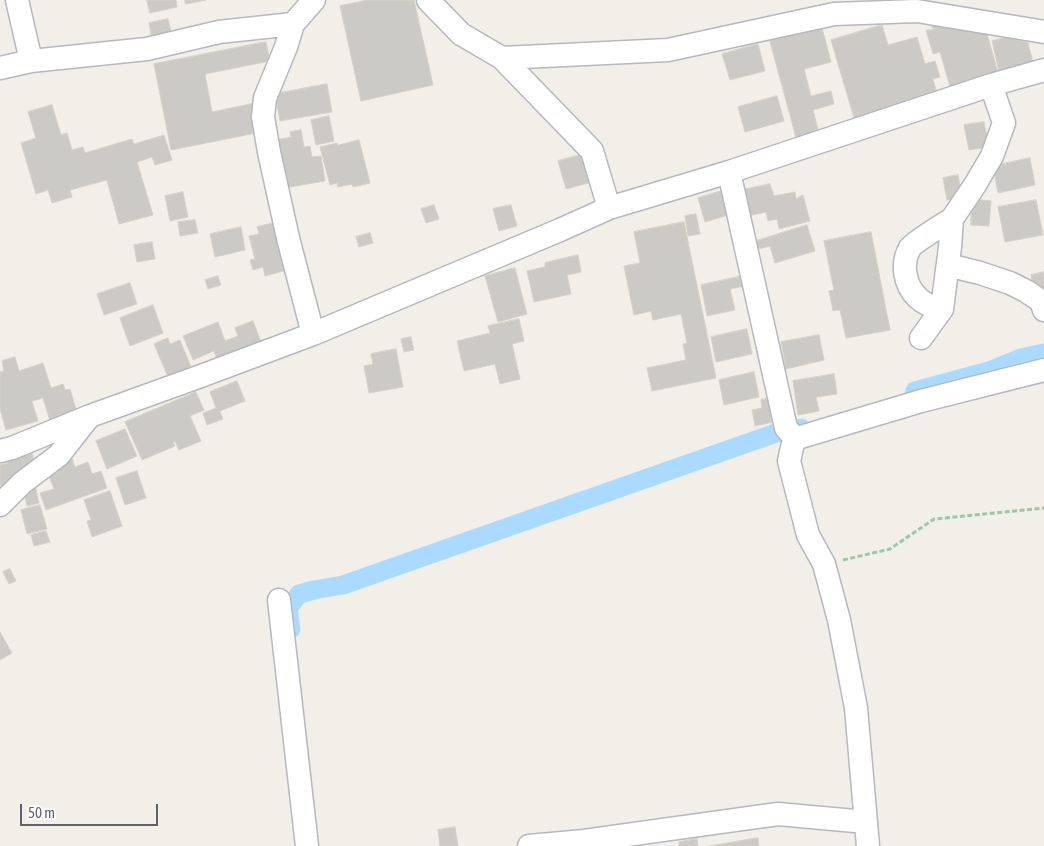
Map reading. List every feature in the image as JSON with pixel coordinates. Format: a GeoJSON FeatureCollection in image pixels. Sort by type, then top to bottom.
{"type":"FeatureCollection","features":[{"type":"Feature","properties":{"kind":"street"},"geometry":{"type":"LineString","coordinates":[[17,0],[31,61]]}},
{"type":"Feature","properties":{"kind":"street"},"geometry":{"type":"LineString","coordinates":[[313,334],[288,238],[263,117],[265,98],[286,47],[293,24],[314,0]]}},
{"type":"Feature","properties":{"kind":"street"},"geometry":{"type":"LineString","coordinates":[[428,0],[461,34],[502,58],[592,151],[609,208]]}},
{"type":"Feature","properties":{"kind":"street"},"geometry":{"type":"LineString","coordinates":[[502,58],[668,50],[834,14],[917,11],[1044,32]]}},
{"type":"Feature","properties":{"kind":"street"},"geometry":{"type":"LineString","coordinates":[[0,68],[31,61],[147,49],[219,32],[293,24]]}},
{"type":"Feature","properties":{"kind":"street"},"geometry":{"type":"LineString","coordinates":[[4,444],[90,416],[313,334],[609,208],[728,172],[991,85],[1044,70]]}},
{"type":"Feature","properties":{"kind":"street"},"geometry":{"type":"LineString","coordinates":[[942,309],[932,307],[917,297],[906,281],[904,262],[911,246],[952,219],[992,156],[1004,123],[991,85]]}},
{"type":"Feature","properties":{"kind":"street"},"geometry":{"type":"LineString","coordinates":[[728,172],[791,435],[789,461],[808,535],[824,564],[839,620],[856,708],[868,846]]}},
{"type":"Feature","properties":{"kind":"street"},"geometry":{"type":"LineString","coordinates":[[921,338],[942,309],[952,219]]}},
{"type":"Feature","properties":{"kind":"street"},"geometry":{"type":"LineString","coordinates":[[948,266],[980,273],[1010,283],[1041,301],[1044,310]]}},
{"type":"Feature","properties":{"kind":"street"},"geometry":{"type":"LineString","coordinates":[[791,435],[1044,370]]}},
{"type":"Feature","properties":{"kind":"street"},"geometry":{"type":"LineString","coordinates":[[0,505],[22,483],[59,455],[90,416]]}},
{"type":"Feature","properties":{"kind":"street"},"geometry":{"type":"LineString","coordinates":[[279,600],[307,846]]}},
{"type":"Feature","properties":{"kind":"street"},"geometry":{"type":"LineString","coordinates":[[529,846],[584,841],[778,814],[866,822]]}},
{"type":"Feature","properties":{"kind":"path"},"geometry":{"type":"LineString","coordinates":[[824,564],[890,549],[934,519],[1044,508]]}},
{"type":"Feature","properties":{"kind":"building"},"geometry":{"type":"Polygon","coordinates":[[[147,0],[176,0],[177,7],[150,13],[147,0]]]}},
{"type":"Feature","properties":{"kind":"building"},"geometry":{"type":"Polygon","coordinates":[[[185,0],[206,0],[186,4],[185,0]]]}},
{"type":"Feature","properties":{"kind":"building"},"geometry":{"type":"Polygon","coordinates":[[[368,0],[414,0],[433,85],[361,101],[340,6],[368,0]]]}},
{"type":"Feature","properties":{"kind":"building"},"geometry":{"type":"Polygon","coordinates":[[[168,19],[173,41],[153,45],[149,23],[168,19]]]}},
{"type":"Feature","properties":{"kind":"building"},"geometry":{"type":"Polygon","coordinates":[[[930,21],[987,34],[999,76],[951,90],[940,52],[933,54],[926,30],[933,30],[930,21]]]}},
{"type":"Feature","properties":{"kind":"building"},"geometry":{"type":"Polygon","coordinates":[[[821,24],[831,62],[804,69],[811,96],[831,91],[834,104],[813,110],[819,134],[797,141],[769,38],[821,24]]]}},
{"type":"Feature","properties":{"kind":"building"},"geometry":{"type":"Polygon","coordinates":[[[882,25],[888,45],[917,37],[925,64],[935,61],[940,77],[933,79],[937,94],[854,118],[831,40],[882,25]]]}},
{"type":"Feature","properties":{"kind":"building"},"geometry":{"type":"Polygon","coordinates":[[[1008,37],[1028,43],[1033,62],[999,71],[992,41],[1008,37]]]}},
{"type":"Feature","properties":{"kind":"building"},"geometry":{"type":"Polygon","coordinates":[[[266,42],[270,61],[205,74],[212,112],[255,103],[261,132],[171,150],[154,64],[266,42]]]}},
{"type":"Feature","properties":{"kind":"building"},"geometry":{"type":"Polygon","coordinates":[[[758,44],[765,71],[730,80],[722,54],[758,44]]]}},
{"type":"Feature","properties":{"kind":"building"},"geometry":{"type":"Polygon","coordinates":[[[327,84],[332,112],[280,121],[275,94],[327,84]]]}},
{"type":"Feature","properties":{"kind":"building"},"geometry":{"type":"Polygon","coordinates":[[[777,96],[784,121],[745,132],[738,107],[777,96]]]}},
{"type":"Feature","properties":{"kind":"building"},"geometry":{"type":"Polygon","coordinates":[[[52,105],[61,135],[67,133],[72,150],[83,147],[85,153],[132,139],[134,144],[164,135],[172,160],[155,165],[152,157],[137,162],[153,215],[119,224],[107,180],[70,190],[72,197],[52,203],[48,190],[36,194],[21,143],[36,138],[28,112],[52,105]]]}},
{"type":"Feature","properties":{"kind":"building"},"geometry":{"type":"Polygon","coordinates":[[[329,116],[334,141],[316,145],[311,120],[329,116]]]}},
{"type":"Feature","properties":{"kind":"building"},"geometry":{"type":"Polygon","coordinates":[[[984,122],[989,147],[969,150],[964,125],[984,122]]]}},
{"type":"Feature","properties":{"kind":"building"},"geometry":{"type":"Polygon","coordinates":[[[301,130],[304,147],[310,146],[312,157],[321,156],[325,181],[284,188],[276,140],[291,137],[290,132],[301,130]]]}},
{"type":"Feature","properties":{"kind":"building"},"geometry":{"type":"Polygon","coordinates":[[[359,140],[370,183],[353,187],[352,184],[338,187],[337,183],[330,185],[320,147],[359,140]]]}},
{"type":"Feature","properties":{"kind":"building"},"geometry":{"type":"Polygon","coordinates":[[[584,154],[592,182],[566,189],[558,161],[584,154]]]}},
{"type":"Feature","properties":{"kind":"building"},"geometry":{"type":"Polygon","coordinates":[[[1030,158],[1035,185],[998,193],[993,166],[1030,158]]]}},
{"type":"Feature","properties":{"kind":"building"},"geometry":{"type":"Polygon","coordinates":[[[958,175],[962,197],[947,200],[943,178],[958,175]]]}},
{"type":"Feature","properties":{"kind":"building"},"geometry":{"type":"Polygon","coordinates":[[[770,184],[774,196],[795,192],[796,199],[803,195],[810,221],[779,229],[777,219],[768,221],[766,212],[744,217],[738,191],[770,184]]]}},
{"type":"Feature","properties":{"kind":"building"},"geometry":{"type":"Polygon","coordinates":[[[725,190],[732,214],[705,222],[698,198],[725,190]]]}},
{"type":"Feature","properties":{"kind":"building"},"geometry":{"type":"Polygon","coordinates":[[[183,192],[188,217],[170,221],[165,196],[183,192]]]}},
{"type":"Feature","properties":{"kind":"building"},"geometry":{"type":"Polygon","coordinates":[[[972,199],[991,201],[989,226],[971,225],[972,199]]]}},
{"type":"Feature","properties":{"kind":"building"},"geometry":{"type":"Polygon","coordinates":[[[1036,200],[1043,235],[1005,242],[998,207],[1036,200]]]}},
{"type":"Feature","properties":{"kind":"building"},"geometry":{"type":"Polygon","coordinates":[[[434,205],[439,219],[426,223],[421,209],[434,205]]]}},
{"type":"Feature","properties":{"kind":"building"},"geometry":{"type":"Polygon","coordinates":[[[511,205],[517,226],[499,231],[493,209],[511,205]]]}},
{"type":"Feature","properties":{"kind":"building"},"geometry":{"type":"Polygon","coordinates":[[[696,214],[700,234],[688,236],[685,216],[696,214]]]}},
{"type":"Feature","properties":{"kind":"building"},"geometry":{"type":"Polygon","coordinates":[[[195,220],[198,233],[180,236],[178,222],[195,220]]]}},
{"type":"Feature","properties":{"kind":"building"},"geometry":{"type":"Polygon","coordinates":[[[278,222],[290,269],[265,276],[263,267],[253,270],[250,260],[255,259],[249,236],[259,234],[257,227],[278,222]]]}},
{"type":"Feature","properties":{"kind":"building"},"geometry":{"type":"Polygon","coordinates":[[[684,222],[716,378],[652,391],[647,368],[686,360],[683,344],[687,343],[681,314],[653,320],[651,311],[634,315],[624,266],[640,263],[634,232],[684,222]]]}},
{"type":"Feature","properties":{"kind":"building"},"geometry":{"type":"Polygon","coordinates":[[[807,225],[815,251],[775,263],[770,246],[758,249],[756,241],[807,225]]]}},
{"type":"Feature","properties":{"kind":"building"},"geometry":{"type":"Polygon","coordinates":[[[241,227],[245,250],[215,257],[210,234],[241,227]]]}},
{"type":"Feature","properties":{"kind":"building"},"geometry":{"type":"Polygon","coordinates":[[[871,232],[890,330],[846,338],[840,310],[833,311],[829,291],[834,290],[824,241],[871,232]]]}},
{"type":"Feature","properties":{"kind":"building"},"geometry":{"type":"Polygon","coordinates":[[[370,233],[373,243],[359,247],[356,237],[370,233]]]}},
{"type":"Feature","properties":{"kind":"building"},"geometry":{"type":"Polygon","coordinates":[[[152,242],[155,259],[137,262],[134,245],[152,242]]]}},
{"type":"Feature","properties":{"kind":"building"},"geometry":{"type":"Polygon","coordinates":[[[578,255],[581,272],[567,275],[571,294],[534,302],[527,271],[545,267],[545,263],[578,255]]]}},
{"type":"Feature","properties":{"kind":"building"},"geometry":{"type":"Polygon","coordinates":[[[515,268],[527,314],[498,322],[485,276],[515,268]]]}},
{"type":"Feature","properties":{"kind":"building"},"geometry":{"type":"Polygon","coordinates":[[[1044,272],[1044,287],[1034,289],[1031,275],[1044,272]]]}},
{"type":"Feature","properties":{"kind":"building"},"geometry":{"type":"Polygon","coordinates":[[[218,276],[221,285],[208,289],[205,280],[218,276]]]}},
{"type":"Feature","properties":{"kind":"building"},"geometry":{"type":"Polygon","coordinates":[[[743,276],[745,286],[730,289],[735,310],[707,316],[701,285],[743,276]]]}},
{"type":"Feature","properties":{"kind":"building"},"geometry":{"type":"Polygon","coordinates":[[[130,283],[137,304],[104,315],[97,294],[130,283]]]}},
{"type":"Feature","properties":{"kind":"building"},"geometry":{"type":"Polygon","coordinates":[[[153,305],[163,333],[130,346],[120,318],[153,305]]]}},
{"type":"Feature","properties":{"kind":"building"},"geometry":{"type":"Polygon","coordinates":[[[519,319],[524,341],[512,344],[520,379],[500,384],[495,364],[464,371],[457,341],[490,333],[488,326],[519,319]]]}},
{"type":"Feature","properties":{"kind":"building"},"geometry":{"type":"Polygon","coordinates":[[[253,321],[262,345],[218,362],[214,351],[193,360],[183,336],[218,322],[225,341],[238,336],[235,328],[253,321]]]}},
{"type":"Feature","properties":{"kind":"building"},"geometry":{"type":"Polygon","coordinates":[[[747,329],[752,354],[716,362],[711,337],[747,329]]]}},
{"type":"Feature","properties":{"kind":"building"},"geometry":{"type":"Polygon","coordinates":[[[819,335],[824,360],[786,369],[781,342],[819,335]]]}},
{"type":"Feature","properties":{"kind":"building"},"geometry":{"type":"Polygon","coordinates":[[[411,337],[414,350],[404,352],[401,339],[411,337]]]}},
{"type":"Feature","properties":{"kind":"building"},"geometry":{"type":"Polygon","coordinates":[[[168,338],[170,344],[180,340],[191,367],[168,377],[154,344],[168,338]]]}},
{"type":"Feature","properties":{"kind":"building"},"geometry":{"type":"Polygon","coordinates":[[[396,349],[403,387],[369,393],[364,366],[373,364],[371,354],[396,349]]]}},
{"type":"Feature","properties":{"kind":"building"},"geometry":{"type":"Polygon","coordinates":[[[15,357],[19,371],[43,363],[51,388],[63,384],[65,390],[70,389],[77,413],[50,421],[43,398],[32,401],[38,421],[6,430],[0,409],[0,372],[4,371],[2,361],[15,357]]]}},
{"type":"Feature","properties":{"kind":"building"},"geometry":{"type":"Polygon","coordinates":[[[754,372],[759,397],[724,405],[719,380],[754,372]]]}},
{"type":"Feature","properties":{"kind":"building"},"geometry":{"type":"Polygon","coordinates":[[[834,374],[837,394],[816,397],[819,411],[798,415],[793,381],[834,374]]]}},
{"type":"Feature","properties":{"kind":"building"},"geometry":{"type":"Polygon","coordinates":[[[237,381],[245,401],[220,411],[223,419],[207,425],[203,413],[216,408],[210,392],[237,381]]]}},
{"type":"Feature","properties":{"kind":"building"},"geometry":{"type":"Polygon","coordinates":[[[196,392],[204,410],[190,416],[201,441],[179,450],[175,441],[173,442],[175,446],[142,460],[125,422],[196,392]]]}},
{"type":"Feature","properties":{"kind":"building"},"geometry":{"type":"Polygon","coordinates":[[[769,398],[773,422],[755,426],[752,410],[762,408],[761,400],[769,398]]]}},
{"type":"Feature","properties":{"kind":"building"},"geometry":{"type":"Polygon","coordinates":[[[125,429],[137,456],[107,469],[96,441],[125,429]]]}},
{"type":"Feature","properties":{"kind":"building"},"geometry":{"type":"Polygon","coordinates":[[[32,453],[36,466],[19,470],[21,481],[0,486],[0,465],[8,463],[7,459],[32,453]]]}},
{"type":"Feature","properties":{"kind":"building"},"geometry":{"type":"Polygon","coordinates":[[[72,458],[75,467],[88,462],[92,474],[101,471],[107,488],[46,510],[40,493],[54,489],[49,476],[59,472],[56,464],[72,458]]]}},
{"type":"Feature","properties":{"kind":"building"},"geometry":{"type":"Polygon","coordinates":[[[137,471],[146,498],[125,505],[116,478],[137,471]]]}},
{"type":"Feature","properties":{"kind":"building"},"geometry":{"type":"Polygon","coordinates":[[[35,485],[39,503],[27,506],[23,488],[35,485]]]}},
{"type":"Feature","properties":{"kind":"building"},"geometry":{"type":"Polygon","coordinates":[[[110,491],[122,526],[92,537],[87,521],[91,520],[84,500],[110,491]]]}},
{"type":"Feature","properties":{"kind":"building"},"geometry":{"type":"Polygon","coordinates":[[[40,505],[47,529],[27,534],[21,510],[40,505]]]}},
{"type":"Feature","properties":{"kind":"building"},"geometry":{"type":"Polygon","coordinates":[[[46,531],[50,542],[34,546],[31,535],[46,531]]]}},
{"type":"Feature","properties":{"kind":"building"},"geometry":{"type":"Polygon","coordinates":[[[10,569],[16,581],[9,584],[3,572],[10,569]]]}},
{"type":"Feature","properties":{"kind":"building"},"geometry":{"type":"Polygon","coordinates":[[[0,632],[12,653],[0,660],[0,632]]]}},
{"type":"Feature","properties":{"kind":"building"},"geometry":{"type":"Polygon","coordinates":[[[455,827],[458,846],[440,846],[438,830],[455,827]]]}},
{"type":"Feature","properties":{"kind":"building"},"geometry":{"type":"Polygon","coordinates":[[[758,838],[759,846],[710,846],[758,838]]]}},
{"type":"Feature","properties":{"kind":"building"},"geometry":{"type":"Polygon","coordinates":[[[697,839],[698,846],[679,846],[679,842],[697,839]]]}},
{"type":"Feature","properties":{"kind":"waterway"},"geometry":{"type":"LineString","coordinates":[[915,391],[989,371],[1021,358],[1044,353]]}},
{"type":"Feature","properties":{"kind":"waterway"},"geometry":{"type":"LineString","coordinates":[[291,629],[288,608],[299,594],[343,585],[776,433],[801,428]]}}]}
